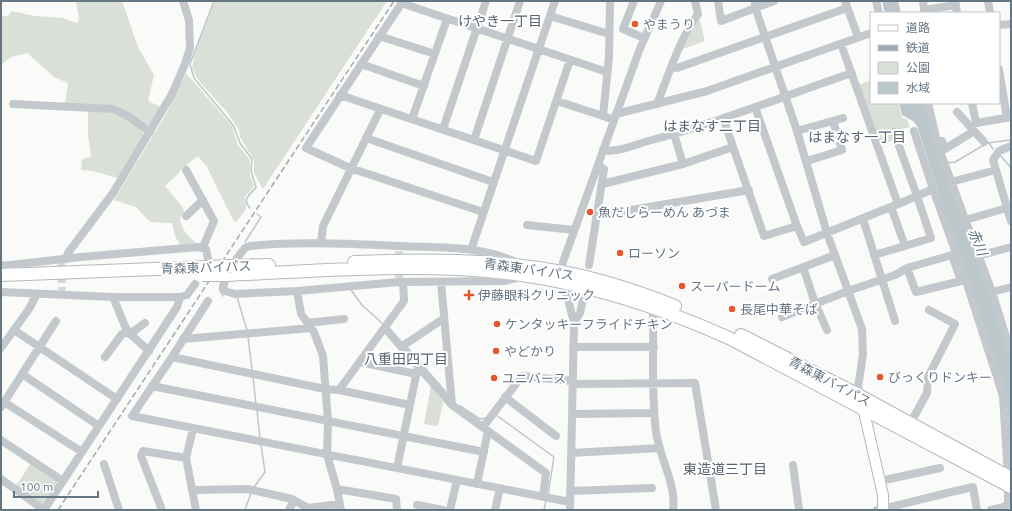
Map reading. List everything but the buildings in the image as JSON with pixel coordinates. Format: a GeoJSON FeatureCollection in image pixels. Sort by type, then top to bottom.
{"type":"FeatureCollection","features":[{"type":"Feature","properties":{"kind":"highway","name":"青森東バイパス"},"geometry":{"type":"LineString","coordinates":[[1,275],[402,268],[522,270],[610,284],[687,311],[767,348],[862,403],[1009,482]]}},
{"type":"Feature","properties":{"kind":"highway","name":"青森東バイパス"},"geometry":{"type":"LineString","coordinates":[[1,283],[203,271]]}},
{"type":"Feature","properties":{"kind":"highway","name":"青森東バイパス"},"geometry":{"type":"LineString","coordinates":[[563,277],[686,319],[729,338],[862,403],[910,424],[1009,482]]}},
{"type":"Feature","properties":{"kind":"main road"},"geometry":{"type":"LineString","coordinates":[[862,403],[880,481],[881,510]]}},
{"type":"Feature","properties":{"kind":"street"},"geometry":{"type":"LineString","coordinates":[[62,260],[104,206],[172,94],[189,53],[189,20],[183,1]]}},
{"type":"Feature","properties":{"kind":"street"},"geometry":{"type":"LineString","coordinates":[[444,129],[486,1]]}},
{"type":"Feature","properties":{"kind":"street"},"geometry":{"type":"LineString","coordinates":[[474,140],[520,1]]}},
{"type":"Feature","properties":{"kind":"street"},"geometry":{"type":"LineString","coordinates":[[471,250],[555,1]]}},
{"type":"Feature","properties":{"kind":"street"},"geometry":{"type":"LineString","coordinates":[[603,116],[606,106],[609,57],[610,1]]}},
{"type":"Feature","properties":{"kind":"street"},"geometry":{"type":"LineString","coordinates":[[634,1],[623,29],[644,38]]}},
{"type":"Feature","properties":{"kind":"street"},"geometry":{"type":"LineString","coordinates":[[208,301],[132,416],[543,496],[570,506],[574,323],[563,277],[563,262],[644,38],[661,1]]}},
{"type":"Feature","properties":{"kind":"street"},"geometry":{"type":"LineString","coordinates":[[657,104],[671,67],[692,22],[698,14],[695,1]]}},
{"type":"Feature","properties":{"kind":"street"},"geometry":{"type":"LineString","coordinates":[[718,1],[721,21],[755,4],[774,1]]}},
{"type":"Feature","properties":{"kind":"street"},"geometry":{"type":"LineString","coordinates":[[876,1],[879,12]]}},
{"type":"Feature","properties":{"kind":"street"},"geometry":{"type":"LineString","coordinates":[[923,1],[924,10],[956,6]]}},
{"type":"Feature","properties":{"kind":"street"},"geometry":{"type":"LineString","coordinates":[[988,1],[990,12]]}},
{"type":"Feature","properties":{"kind":"street"},"geometry":{"type":"LineString","coordinates":[[483,212],[350,168],[306,148],[402,2],[508,40],[607,72]]}},
{"type":"Feature","properties":{"kind":"street"},"geometry":{"type":"LineString","coordinates":[[755,4],[786,96],[827,233],[862,329],[863,355],[858,387],[862,403]]}},
{"type":"Feature","properties":{"kind":"street"},"geometry":{"type":"LineString","coordinates":[[671,67],[677,68],[766,38],[846,4],[858,38]]}},
{"type":"Feature","properties":{"kind":"street"},"geometry":{"type":"LineString","coordinates":[[550,16],[609,34]]}},
{"type":"Feature","properties":{"kind":"street"},"geometry":{"type":"LineString","coordinates":[[412,119],[447,19]]}},
{"type":"Feature","properties":{"kind":"street"},"geometry":{"type":"LineString","coordinates":[[1000,25],[1011,24]]}},
{"type":"Feature","properties":{"kind":"street"},"geometry":{"type":"LineString","coordinates":[[557,101],[603,116],[615,117],[707,91],[870,33]]}},
{"type":"Feature","properties":{"kind":"street"},"geometry":{"type":"LineString","coordinates":[[379,36],[435,54]]}},
{"type":"Feature","properties":{"kind":"street"},"geometry":{"type":"LineString","coordinates":[[842,44],[894,206],[905,246]]}},
{"type":"Feature","properties":{"kind":"street"},"geometry":{"type":"LineString","coordinates":[[340,95],[380,110],[444,129],[536,161],[570,60]]}},
{"type":"Feature","properties":{"kind":"street"},"geometry":{"type":"LineString","coordinates":[[361,64],[424,86]]}},
{"type":"Feature","properties":{"kind":"street"},"geometry":{"type":"LineString","coordinates":[[603,150],[618,150],[674,134],[852,73]]}},
{"type":"Feature","properties":{"kind":"street"},"geometry":{"type":"LineString","coordinates":[[972,104],[976,123],[1009,118],[1000,74]]}},
{"type":"Feature","properties":{"kind":"street"},"geometry":{"type":"LineString","coordinates":[[13,104],[113,109],[128,116],[150,132]]}},
{"type":"Feature","properties":{"kind":"street"},"geometry":{"type":"LineString","coordinates":[[929,106],[934,108],[945,149],[974,131]]}},
{"type":"Feature","properties":{"kind":"street"},"geometry":{"type":"LineString","coordinates":[[929,106],[938,146],[978,256],[1008,331],[1011,353]]}},
{"type":"Feature","properties":{"kind":"street"},"geometry":{"type":"LineString","coordinates":[[755,107],[804,242],[933,189]]}},
{"type":"Feature","properties":{"kind":"street"},"geometry":{"type":"LineString","coordinates":[[321,244],[323,226],[350,168],[380,110]]}},
{"type":"Feature","properties":{"kind":"street"},"geometry":{"type":"LineString","coordinates":[[957,112],[984,142]]}},
{"type":"Feature","properties":{"kind":"street"},"geometry":{"type":"LineString","coordinates":[[723,118],[764,236],[797,226]]}},
{"type":"Feature","properties":{"kind":"street"},"geometry":{"type":"LineString","coordinates":[[797,131],[843,118]]}},
{"type":"Feature","properties":{"kind":"street"},"geometry":{"type":"LineString","coordinates":[[806,161],[842,150],[833,121]]}},
{"type":"Feature","properties":{"kind":"street"},"geometry":{"type":"LineString","coordinates":[[914,131],[966,281],[1003,396],[1009,482],[1008,504],[1004,508],[991,510]]}},
{"type":"Feature","properties":{"kind":"street"},"geometry":{"type":"LineString","coordinates":[[874,256],[931,238],[894,132]]}},
{"type":"Feature","properties":{"kind":"street"},"geometry":{"type":"LineString","coordinates":[[674,134],[683,164]]}},
{"type":"Feature","properties":{"kind":"street"},"geometry":{"type":"LineString","coordinates":[[366,138],[494,182]]}},
{"type":"Feature","properties":{"kind":"street"},"geometry":{"type":"LineString","coordinates":[[1011,146],[1004,148],[995,155],[993,160],[1011,221]]}},
{"type":"Feature","properties":{"kind":"street"},"geometry":{"type":"LineString","coordinates":[[602,184],[683,164],[733,147]]}},
{"type":"Feature","properties":{"kind":"street"},"geometry":{"type":"LineString","coordinates":[[589,265],[604,169],[598,165]]}},
{"type":"Feature","properties":{"kind":"street"},"geometry":{"type":"LineString","coordinates":[[186,170],[214,222],[203,247]]}},
{"type":"Feature","properties":{"kind":"street"},"geometry":{"type":"LineString","coordinates":[[951,182],[996,170]]}},
{"type":"Feature","properties":{"kind":"street"},"geometry":{"type":"LineString","coordinates":[[596,216],[749,190]]}},
{"type":"Feature","properties":{"kind":"street"},"geometry":{"type":"LineString","coordinates":[[186,216],[203,200]]}},
{"type":"Feature","properties":{"kind":"street"},"geometry":{"type":"LineString","coordinates":[[965,220],[1009,211]]}},
{"type":"Feature","properties":{"kind":"street"},"geometry":{"type":"LineString","coordinates":[[863,219],[895,322]]}},
{"type":"Feature","properties":{"kind":"street"},"geometry":{"type":"LineString","coordinates":[[527,225],[574,230]]}},
{"type":"Feature","properties":{"kind":"street"},"geometry":{"type":"LineString","coordinates":[[321,244],[471,250],[498,254],[522,270],[505,281],[401,281],[297,291],[228,293],[223,287],[229,270],[245,248],[250,246],[321,244]]}},
{"type":"Feature","properties":{"kind":"street"},"geometry":{"type":"LineString","coordinates":[[1,266],[203,247]]}},
{"type":"Feature","properties":{"kind":"street"},"geometry":{"type":"LineString","coordinates":[[1,292],[37,294],[62,293],[113,297],[180,297],[187,295],[203,271],[207,251],[203,247]]}},
{"type":"Feature","properties":{"kind":"street"},"geometry":{"type":"LineString","coordinates":[[978,256],[1011,247]]}},
{"type":"Feature","properties":{"kind":"street"},"geometry":{"type":"LineString","coordinates":[[782,317],[815,303],[895,275],[908,268],[952,254],[961,281],[916,292],[908,268]]}},
{"type":"Feature","properties":{"kind":"street"},"geometry":{"type":"LineString","coordinates":[[772,280],[835,255]]}},
{"type":"Feature","properties":{"kind":"street"},"geometry":{"type":"LineString","coordinates":[[803,267],[815,303],[827,330]]}},
{"type":"Feature","properties":{"kind":"street"},"geometry":{"type":"LineString","coordinates":[[339,390],[404,301],[401,281]]}},
{"type":"Feature","properties":{"kind":"street"},"geometry":{"type":"LineString","coordinates":[[441,282],[443,319],[452,405]]}},
{"type":"Feature","properties":{"kind":"street"},"geometry":{"type":"LineString","coordinates":[[992,292],[1011,287]]}},
{"type":"Feature","properties":{"kind":"street"},"geometry":{"type":"LineString","coordinates":[[192,490],[248,489],[294,500],[305,508],[340,507],[337,489],[327,455],[328,421],[323,356],[320,344],[301,314],[297,291]]}},
{"type":"Feature","properties":{"kind":"street"},"geometry":{"type":"LineString","coordinates":[[1,348],[37,294]]}},
{"type":"Feature","properties":{"kind":"street"},"geometry":{"type":"LineString","coordinates":[[113,297],[129,333],[149,351]]}},
{"type":"Feature","properties":{"kind":"street"},"geometry":{"type":"LineString","coordinates":[[1,479],[44,510],[178,307],[180,297]]}},
{"type":"Feature","properties":{"kind":"street"},"geometry":{"type":"LineString","coordinates":[[574,323],[580,313],[583,300]]}},
{"type":"Feature","properties":{"kind":"street"},"geometry":{"type":"LineString","coordinates":[[653,307],[654,413],[660,448],[671,490],[673,510]]}},
{"type":"Feature","properties":{"kind":"street"},"geometry":{"type":"LineString","coordinates":[[910,424],[926,393],[928,377],[955,324],[929,310]]}},
{"type":"Feature","properties":{"kind":"street"},"geometry":{"type":"LineString","coordinates":[[183,339],[309,325],[344,319]]}},
{"type":"Feature","properties":{"kind":"street"},"geometry":{"type":"LineString","coordinates":[[401,347],[443,319]]}},
{"type":"Feature","properties":{"kind":"street"},"geometry":{"type":"LineString","coordinates":[[56,321],[2,404],[82,452]]}},
{"type":"Feature","properties":{"kind":"street"},"geometry":{"type":"LineString","coordinates":[[105,357],[122,334],[129,333],[145,323]]}},
{"type":"Feature","properties":{"kind":"street"},"geometry":{"type":"LineString","coordinates":[[385,328],[401,347],[417,370],[452,405],[546,473],[543,496]]}},
{"type":"Feature","properties":{"kind":"street"},"geometry":{"type":"LineString","coordinates":[[14,330],[117,399]]}},
{"type":"Feature","properties":{"kind":"street"},"geometry":{"type":"LineString","coordinates":[[574,347],[654,347]]}},
{"type":"Feature","properties":{"kind":"street"},"geometry":{"type":"LineString","coordinates":[[172,357],[410,405]]}},
{"type":"Feature","properties":{"kind":"street"},"geometry":{"type":"LineString","coordinates":[[360,362],[417,370]]}},
{"type":"Feature","properties":{"kind":"street"},"geometry":{"type":"LineString","coordinates":[[397,468],[417,370]]}},
{"type":"Feature","properties":{"kind":"street"},"geometry":{"type":"LineString","coordinates":[[22,374],[99,426]]}},
{"type":"Feature","properties":{"kind":"street"},"geometry":{"type":"LineString","coordinates":[[477,484],[484,452],[486,429],[505,397],[522,376],[572,382],[654,384],[694,383],[716,510]]}},
{"type":"Feature","properties":{"kind":"street"},"geometry":{"type":"LineString","coordinates":[[152,386],[484,452]]}},
{"type":"Feature","properties":{"kind":"street"},"geometry":{"type":"LineString","coordinates":[[505,397],[556,436]]}},
{"type":"Feature","properties":{"kind":"street"},"geometry":{"type":"LineString","coordinates":[[572,414],[654,413]]}},
{"type":"Feature","properties":{"kind":"street"},"geometry":{"type":"LineString","coordinates":[[193,429],[186,458],[196,510]]}},
{"type":"Feature","properties":{"kind":"street"},"geometry":{"type":"LineString","coordinates":[[1,440],[63,481]]}},
{"type":"Feature","properties":{"kind":"street"},"geometry":{"type":"LineString","coordinates":[[571,453],[660,448]]}},
{"type":"Feature","properties":{"kind":"street"},"geometry":{"type":"LineString","coordinates":[[162,510],[141,456],[143,451],[186,458]]}},
{"type":"Feature","properties":{"kind":"street"},"geometry":{"type":"LineString","coordinates":[[104,464],[119,510]]}},
{"type":"Feature","properties":{"kind":"street"},"geometry":{"type":"LineString","coordinates":[[793,465],[799,510]]}},
{"type":"Feature","properties":{"kind":"street"},"geometry":{"type":"LineString","coordinates":[[880,481],[940,468]]}},
{"type":"Feature","properties":{"kind":"street"},"geometry":{"type":"LineString","coordinates":[[450,510],[457,480]]}},
{"type":"Feature","properties":{"kind":"street"},"geometry":{"type":"LineString","coordinates":[[881,510],[920,501],[939,494],[973,487],[977,510]]}},
{"type":"Feature","properties":{"kind":"street"},"geometry":{"type":"LineString","coordinates":[[495,510],[500,488]]}},
{"type":"Feature","properties":{"kind":"street"},"geometry":{"type":"LineString","coordinates":[[570,491],[652,488]]}},
{"type":"Feature","properties":{"kind":"street"},"geometry":{"type":"LineString","coordinates":[[337,489],[396,499],[397,510]]}},
{"type":"Feature","properties":{"kind":"street"},"geometry":{"type":"LineString","coordinates":[[289,510],[294,500]]}},
{"type":"Feature","properties":{"kind":"street"},"geometry":{"type":"LineString","coordinates":[[417,504],[443,510]]}},
{"type":"Feature","properties":{"kind":"green space"},"geometry":{"type":"Polygon","coordinates":[[[76,1],[122,1],[138,47],[154,75],[148,101],[161,107],[150,126],[133,117],[65,103],[68,83],[54,77],[27,53],[11,57],[1,65],[1,16],[8,16],[12,11],[35,16],[63,18],[77,23],[79,20],[76,1]]]}},
{"type":"Feature","properties":{"kind":"green space"},"geometry":{"type":"Polygon","coordinates":[[[215,1],[387,1],[263,189],[254,173],[254,160],[240,137],[239,130],[227,112],[199,81],[192,68],[195,52],[215,1]]]}},
{"type":"Feature","properties":{"kind":"green space"},"geometry":{"type":"Polygon","coordinates":[[[699,17],[705,41],[683,49],[699,17]]]}},
{"type":"Feature","properties":{"kind":"green space"},"geometry":{"type":"Polygon","coordinates":[[[186,73],[232,126],[238,145],[250,160],[250,175],[254,186],[245,197],[246,209],[237,221],[234,222],[207,167],[198,156],[180,170],[179,173],[165,186],[183,208],[184,212],[180,218],[183,229],[196,243],[180,245],[175,236],[172,223],[150,222],[136,207],[114,200],[166,114],[186,73]]]}},
{"type":"Feature","properties":{"kind":"green space"},"geometry":{"type":"Polygon","coordinates":[[[870,78],[870,104],[898,104],[902,117],[907,120],[910,127],[891,132],[894,140],[879,145],[858,85],[869,81],[870,78]]]}},
{"type":"Feature","properties":{"kind":"green space"},"geometry":{"type":"Polygon","coordinates":[[[88,111],[119,115],[131,122],[144,134],[118,178],[93,171],[81,170],[82,159],[91,157],[88,135],[88,111]]]}},
{"type":"Feature","properties":{"kind":"green space"},"geometry":{"type":"Polygon","coordinates":[[[431,386],[443,402],[438,426],[424,424],[431,386]]]}},
{"type":"Feature","properties":{"kind":"green space"},"geometry":{"type":"Polygon","coordinates":[[[31,463],[57,481],[57,484],[43,505],[16,486],[31,463]]]}},
{"type":"Feature","properties":{"kind":"water"},"geometry":{"type":"Polygon","coordinates":[[[882,1],[898,1],[901,12],[885,12],[882,1]]]}},
{"type":"Feature","properties":{"kind":"water"},"geometry":{"type":"Polygon","coordinates":[[[899,104],[925,104],[1011,359],[1011,491],[1008,410],[917,126],[913,121],[902,115],[899,104]]]}},
{"type":"Feature","properties":{"kind":"waterway"},"geometry":{"type":"LineString","coordinates":[[214,1],[190,64],[194,78],[233,125],[240,143],[252,159],[251,171],[256,187],[246,202],[250,208]]}},
{"type":"Feature","properties":{"kind":"waterway"},"geometry":{"type":"LineString","coordinates":[[987,143],[1011,140]]}},
{"type":"Feature","properties":{"kind":"waterway"},"geometry":{"type":"LineString","coordinates":[[989,143],[993,149]]}},
{"type":"Feature","properties":{"kind":"waterway"},"geometry":{"type":"LineString","coordinates":[[948,163],[955,162],[984,145]]}},
{"type":"Feature","properties":{"kind":"waterway"},"geometry":{"type":"LineString","coordinates":[[1000,155],[1011,168]]}},
{"type":"Feature","properties":{"kind":"waterway"},"geometry":{"type":"LineString","coordinates":[[245,242],[261,217],[257,214]]}},
{"type":"Feature","properties":{"kind":"waterway"},"geometry":{"type":"LineString","coordinates":[[219,289],[223,296]]}},
{"type":"Feature","properties":{"kind":"waterway"},"geometry":{"type":"LineString","coordinates":[[351,290],[362,305],[384,325]]}},
{"type":"Feature","properties":{"kind":"waterway"},"geometry":{"type":"LineString","coordinates":[[237,297],[247,330]]}},
{"type":"Feature","properties":{"kind":"waterway"},"geometry":{"type":"LineString","coordinates":[[248,337],[252,370]]}},
{"type":"Feature","properties":{"kind":"waterway"},"geometry":{"type":"LineString","coordinates":[[407,347],[445,391]]}},
{"type":"Feature","properties":{"kind":"waterway"},"geometry":{"type":"LineString","coordinates":[[253,377],[256,404]]}},
{"type":"Feature","properties":{"kind":"waterway"},"geometry":{"type":"LineString","coordinates":[[460,406],[480,419],[487,418]]}},
{"type":"Feature","properties":{"kind":"waterway"},"geometry":{"type":"LineString","coordinates":[[257,410],[260,438]]}},
{"type":"Feature","properties":{"kind":"waterway"},"geometry":{"type":"LineString","coordinates":[[496,415],[554,457],[548,495]]}},
{"type":"Feature","properties":{"kind":"waterway"},"geometry":{"type":"LineString","coordinates":[[254,487],[265,472],[261,445]]}},
{"type":"Feature","properties":{"kind":"waterway"},"geometry":{"type":"LineString","coordinates":[[245,510],[251,493]]}},
{"type":"Feature","properties":{"kind":"waterway"},"geometry":{"type":"LineString","coordinates":[[544,510],[546,500]]}},
{"type":"Feature","properties":{"kind":"tunnel"},"geometry":{"type":"LineString","coordinates":[[399,251],[399,278]]}},
{"type":"Feature","properties":{"kind":"tunnel"},"geometry":{"type":"LineString","coordinates":[[61,263],[62,291]]}},
{"type":"Feature","properties":{"kind":"railway"},"geometry":{"type":"LineString","coordinates":[[58,510],[394,1]]}},
{"type":"Feature","properties":{"kind":"place","name":"やまうり"},"geometry":{"type":"Point","coordinates":[635,24]}},
{"type":"Feature","properties":{"kind":"place","name":"魚だしらーめん あづま"},"geometry":{"type":"Point","coordinates":[590,212]}},
{"type":"Feature","properties":{"kind":"place","name":"ローソン"},"geometry":{"type":"Point","coordinates":[620,253]}},
{"type":"Feature","properties":{"kind":"place","name":"スーパードーム"},"geometry":{"type":"Point","coordinates":[682,286]}},
{"type":"Feature","properties":{"kind":"place","name":"伊藤眼科クリニック"},"geometry":{"type":"Point","coordinates":[469,295]}},
{"type":"Feature","properties":{"kind":"place","name":"長尾中華そば"},"geometry":{"type":"Point","coordinates":[732,309]}},
{"type":"Feature","properties":{"kind":"place","name":"ケンタッキーフライドチキン"},"geometry":{"type":"Point","coordinates":[497,324]}},
{"type":"Feature","properties":{"kind":"place","name":"やどかり"},"geometry":{"type":"Point","coordinates":[496,351]}},
{"type":"Feature","properties":{"kind":"place","name":"びっくりドンキー"},"geometry":{"type":"Point","coordinates":[880,377]}},
{"type":"Feature","properties":{"kind":"place","name":"ユニバース"},"geometry":{"type":"Point","coordinates":[494,378]}},
{"type":"Feature","properties":{"kind":"district","name":"けやき一丁目"},"geometry":{"type":"Point","coordinates":[500,21]}},
{"type":"Feature","properties":{"kind":"district","name":"はまなす二丁目"},"geometry":{"type":"Point","coordinates":[712,126]}},
{"type":"Feature","properties":{"kind":"district","name":"はまなす一丁目"},"geometry":{"type":"Point","coordinates":[857,137]}},
{"type":"Feature","properties":{"kind":"district","name":"八重田四丁目"},"geometry":{"type":"Point","coordinates":[406,359]}},
{"type":"Feature","properties":{"kind":"district","name":"東造道三丁目"},"geometry":{"type":"Point","coordinates":[725,469]}},
{"type":"Feature","properties":{"kind":"water label","name":"赤川"},"geometry":{"type":"Point","coordinates":[978,242]}}]}
